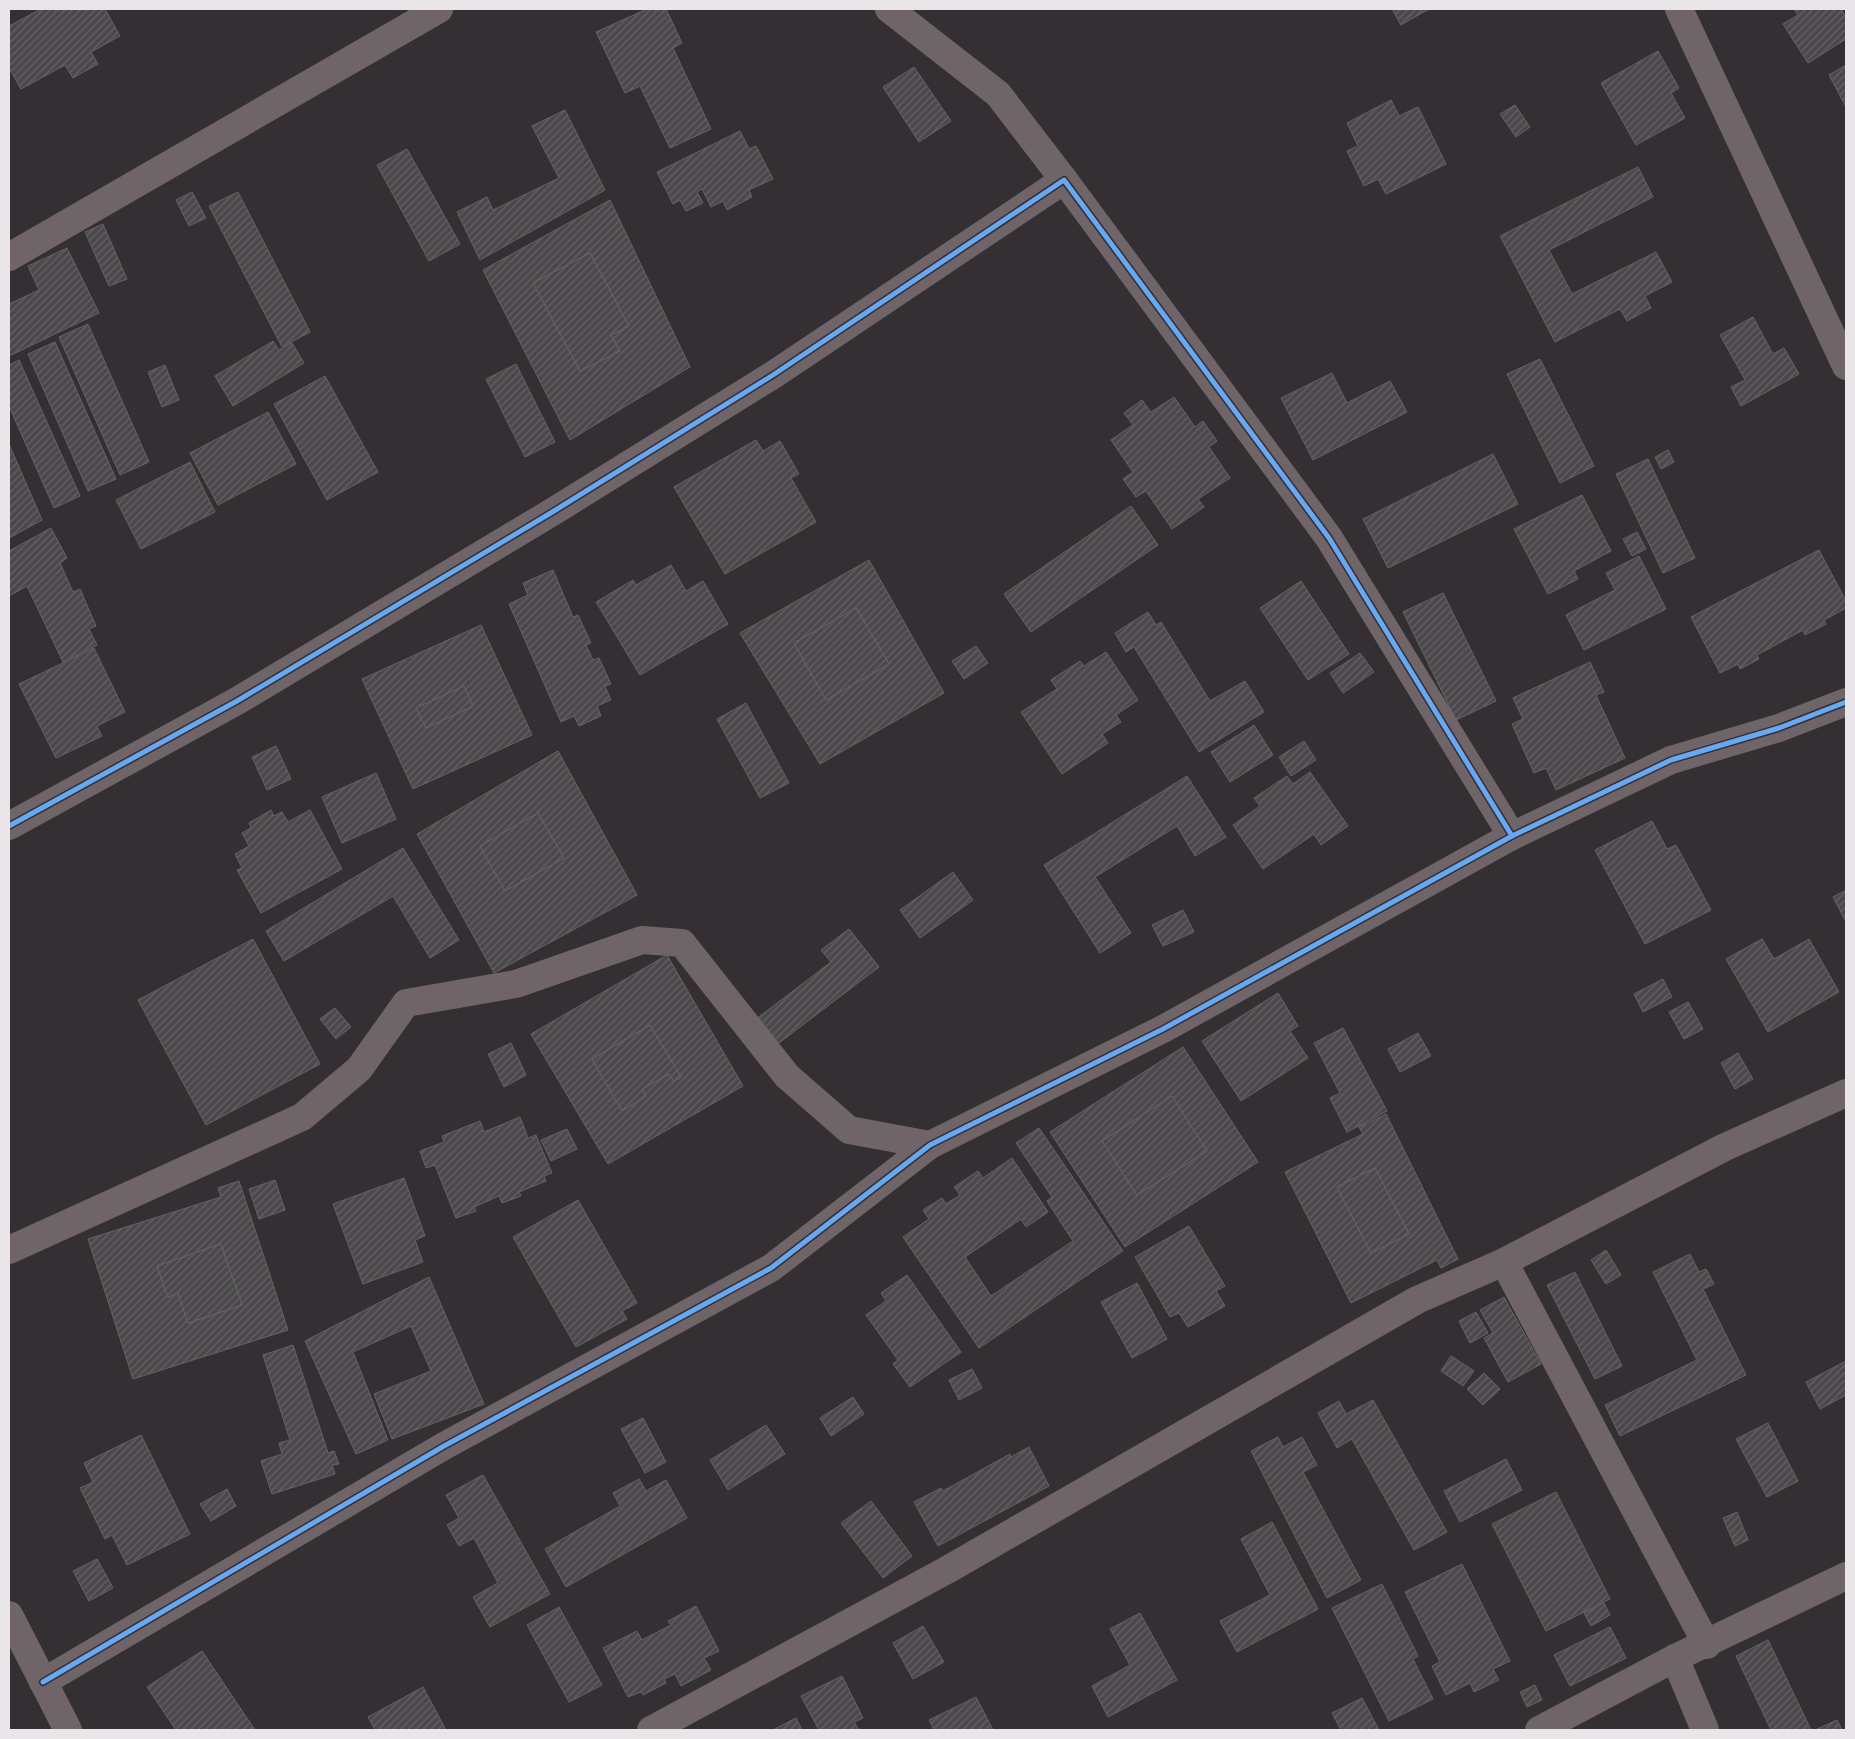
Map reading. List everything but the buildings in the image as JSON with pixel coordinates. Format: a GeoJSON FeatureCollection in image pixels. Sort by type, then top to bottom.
{"type":"FeatureCollection","features":[{"type":"Feature","properties":{"kind":"street"},"geometry":{"type":"LineString","coordinates":[[9,257],[439,9]]}},
{"type":"Feature","properties":{"kind":"street"},"geometry":{"type":"LineString","coordinates":[[889,9],[998,94],[1064,180],[1329,538],[1512,836]]}},
{"type":"Feature","properties":{"kind":"street"},"geometry":{"type":"LineString","coordinates":[[1679,9],[1846,366]]}},
{"type":"Feature","properties":{"kind":"street"},"geometry":{"type":"LineString","coordinates":[[9,826],[237,701],[554,511],[773,375],[1064,180]]}},
{"type":"Feature","properties":{"kind":"street"},"geometry":{"type":"LineString","coordinates":[[43,1682],[444,1446],[771,1268],[930,1145],[1163,1029],[1512,836],[1671,760],[1779,728],[1846,702]]}},
{"type":"Feature","properties":{"kind":"street"},"geometry":{"type":"LineString","coordinates":[[9,1250],[302,1117],[359,1070],[406,1003],[516,984],[642,940],[682,943],[787,1076],[849,1130],[930,1145]]}},
{"type":"Feature","properties":{"kind":"street"},"geometry":{"type":"LineString","coordinates":[[650,1730],[947,1570],[1417,1300],[1504,1262],[1725,1147],[1846,1093]]}},
{"type":"Feature","properties":{"kind":"street"},"geometry":{"type":"LineString","coordinates":[[1504,1262],[1706,1645]]}},
{"type":"Feature","properties":{"kind":"street"},"geometry":{"type":"LineString","coordinates":[[1539,1730],[1675,1658],[1706,1645],[1846,1576]]}},
{"type":"Feature","properties":{"kind":"street"},"geometry":{"type":"LineString","coordinates":[[9,1615],[68,1730]]}},
{"type":"Feature","properties":{"kind":"street"},"geometry":{"type":"LineString","coordinates":[[1675,1658],[1705,1730]]}},
{"type":"Feature","properties":{"kind":"cycle path"},"geometry":{"type":"LineString","coordinates":[[9,826],[237,701],[554,511],[773,375],[1064,180],[1329,538],[1512,836]]}},
{"type":"Feature","properties":{"kind":"cycle path"},"geometry":{"type":"LineString","coordinates":[[43,1682],[444,1446],[771,1268],[930,1145],[1163,1029],[1512,836],[1671,760],[1779,728],[1846,702]]}}]}
